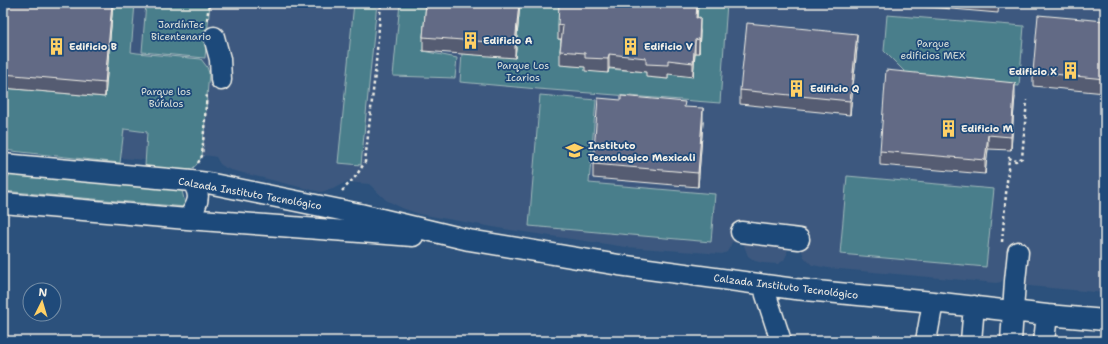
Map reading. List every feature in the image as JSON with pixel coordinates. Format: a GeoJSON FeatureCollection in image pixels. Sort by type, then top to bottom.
{"type":"FeatureCollection","features":[{"type":"Feature","properties":{"kind":"street"},"geometry":{"type":"LineString","coordinates":[[214,37],[220,59],[214,84]]}},
{"type":"Feature","properties":{"kind":"street","name":"Calzada Instituto Tecnológico"},"geometry":{"type":"LineString","coordinates":[[3,164],[192,174],[267,195],[353,212],[469,240],[619,265],[795,289],[1105,320]]}},
{"type":"Feature","properties":{"kind":"street"},"geometry":{"type":"LineString","coordinates":[[188,219],[197,206],[198,198],[192,174]]}},
{"type":"Feature","properties":{"kind":"street","name":"Calzada Instituto Tecnológico"},"geometry":{"type":"LineString","coordinates":[[3,203],[358,233],[469,240]]}},
{"type":"Feature","properties":{"kind":"street"},"geometry":{"type":"LineString","coordinates":[[741,232],[799,240]]}},
{"type":"Feature","properties":{"kind":"street"},"geometry":{"type":"LineString","coordinates":[[1010,249],[1013,311],[1011,341]]}},
{"type":"Feature","properties":{"kind":"street"},"geometry":{"type":"LineString","coordinates":[[764,285],[766,295],[783,341]]}},
{"type":"Feature","properties":{"kind":"street"},"geometry":{"type":"LineString","coordinates":[[926,341],[933,302]]}},
{"type":"Feature","properties":{"kind":"street"},"geometry":{"type":"LineString","coordinates":[[971,341],[974,306]]}},
{"type":"Feature","properties":{"kind":"street"},"geometry":{"type":"LineString","coordinates":[[1044,341],[1047,315]]}},
{"type":"Feature","properties":{"kind":"path"},"geometry":{"type":"LineString","coordinates":[[337,194],[342,192],[356,176],[365,162],[376,74],[381,3]]}},
{"type":"Feature","properties":{"kind":"path"},"geometry":{"type":"LineString","coordinates":[[192,174],[202,156],[214,84]]}},
{"type":"Feature","properties":{"kind":"path"},"geometry":{"type":"LineString","coordinates":[[1010,249],[1009,158],[1016,161],[1022,158],[1027,100]]}},
{"type":"Feature","properties":{"kind":"shaded area","name":"Instituto Tecnologico Mexicali"},"geometry":{"type":"Polygon","coordinates":[[[3,3],[1105,3],[1105,293],[1029,286],[1006,275],[1001,282],[996,283],[828,268],[812,265],[804,257],[801,248],[788,247],[784,260],[778,264],[755,261],[748,256],[743,243],[732,242],[727,252],[722,254],[626,247],[510,230],[419,214],[386,200],[369,184],[346,182],[333,189],[320,192],[231,170],[220,164],[216,157],[211,156],[198,155],[188,164],[3,147],[3,3]]]}},
{"type":"Feature","properties":{"kind":"green space","name":"Parque los Búfalos"},"geometry":{"type":"Polygon","coordinates":[[[113,3],[135,3],[131,52],[201,59],[207,67],[209,73],[202,156],[197,164],[193,168],[187,170],[145,166],[147,132],[124,129],[120,163],[3,150],[3,88],[104,97],[113,3]]]}},
{"type":"Feature","properties":{"kind":"green space","name":"JardínTec Bicentenario"},"geometry":{"type":"Polygon","coordinates":[[[146,3],[210,3],[205,58],[142,52],[146,3]]]}},
{"type":"Feature","properties":{"kind":"green space"},"geometry":{"type":"Polygon","coordinates":[[[354,3],[377,3],[361,165],[338,163],[354,3]]]}},
{"type":"Feature","properties":{"kind":"green space"},"geometry":{"type":"Polygon","coordinates":[[[400,3],[427,3],[423,51],[457,58],[455,78],[393,76],[400,3]]]}},
{"type":"Feature","properties":{"kind":"green space","name":"Parque Los Icarios"},"geometry":{"type":"Polygon","coordinates":[[[520,3],[566,3],[558,39],[563,40],[561,65],[646,72],[647,77],[668,79],[668,74],[695,53],[699,53],[700,31],[696,31],[698,5],[681,3],[727,3],[720,103],[460,82],[462,53],[515,58],[520,3]]]}},
{"type":"Feature","properties":{"kind":"green space","name":"Parque edificios MEX"},"geometry":{"type":"Polygon","coordinates":[[[887,15],[1024,26],[1019,86],[910,77],[884,51],[887,15]]]}},
{"type":"Feature","properties":{"kind":"green space"},"geometry":{"type":"Polygon","coordinates":[[[540,95],[596,100],[589,183],[715,194],[711,242],[529,226],[540,95]]]}},
{"type":"Feature","properties":{"kind":"green space"},"geometry":{"type":"Polygon","coordinates":[[[3,172],[168,185],[182,191],[186,207],[3,191],[3,172]]]}},
{"type":"Feature","properties":{"kind":"green space"},"geometry":{"type":"Polygon","coordinates":[[[847,176],[994,189],[986,267],[840,254],[847,176]]]}},
{"type":"Feature","properties":{"kind":"building","name":"Edificio B"},"geometry":{"type":"Polygon","coordinates":[[[3,3],[112,3],[105,83],[3,74],[3,3]]]}},
{"type":"Feature","properties":{"kind":"building","name":"Edificio A"},"geometry":{"type":"Polygon","coordinates":[[[426,3],[519,3],[515,44],[423,37],[426,3]]]}},
{"type":"Feature","properties":{"kind":"building","name":"Edificio V"},"geometry":{"type":"Polygon","coordinates":[[[559,3],[697,3],[696,18],[700,17],[699,39],[695,40],[693,63],[668,60],[668,65],[646,64],[646,58],[609,54],[608,59],[585,58],[585,53],[560,51],[563,26],[558,25],[559,3]]]}},
{"type":"Feature","properties":{"kind":"building","name":"Edificio X"},"geometry":{"type":"Polygon","coordinates":[[[1038,15],[1105,21],[1105,79],[1033,72],[1038,15]]]}},
{"type":"Feature","properties":{"kind":"building","name":"Edificio Q"},"geometry":{"type":"Polygon","coordinates":[[[747,23],[857,34],[850,101],[740,90],[747,23]]]}},
{"type":"Feature","properties":{"kind":"building","name":"Edificio M"},"geometry":{"type":"Polygon","coordinates":[[[886,70],[1015,83],[1011,137],[988,135],[985,160],[880,151],[886,70]]]}},
{"type":"Feature","properties":{"kind":"building"},"geometry":{"type":"Polygon","coordinates":[[[621,96],[685,102],[684,107],[703,108],[698,173],[593,164],[598,98],[621,100],[621,96]]]}},
{"type":"Feature","properties":{"kind":"place","name":"Edificio A"},"geometry":{"type":"Point","coordinates":[470,40]}},
{"type":"Feature","properties":{"kind":"place","name":"Edificio B"},"geometry":{"type":"Point","coordinates":[56,46]}},
{"type":"Feature","properties":{"kind":"place","name":"Edificio V"},"geometry":{"type":"Point","coordinates":[631,46]}},
{"type":"Feature","properties":{"kind":"place","name":"Edificio X"},"geometry":{"type":"Point","coordinates":[1070,71]}},
{"type":"Feature","properties":{"kind":"place","name":"Edificio Q"},"geometry":{"type":"Point","coordinates":[797,88]}},
{"type":"Feature","properties":{"kind":"place","name":"Edificio M"},"geometry":{"type":"Point","coordinates":[948,128]}},
{"type":"Feature","properties":{"kind":"place","name":"Instituto Tecnologico Mexicali"},"geometry":{"type":"Point","coordinates":[575,151]}}]}
